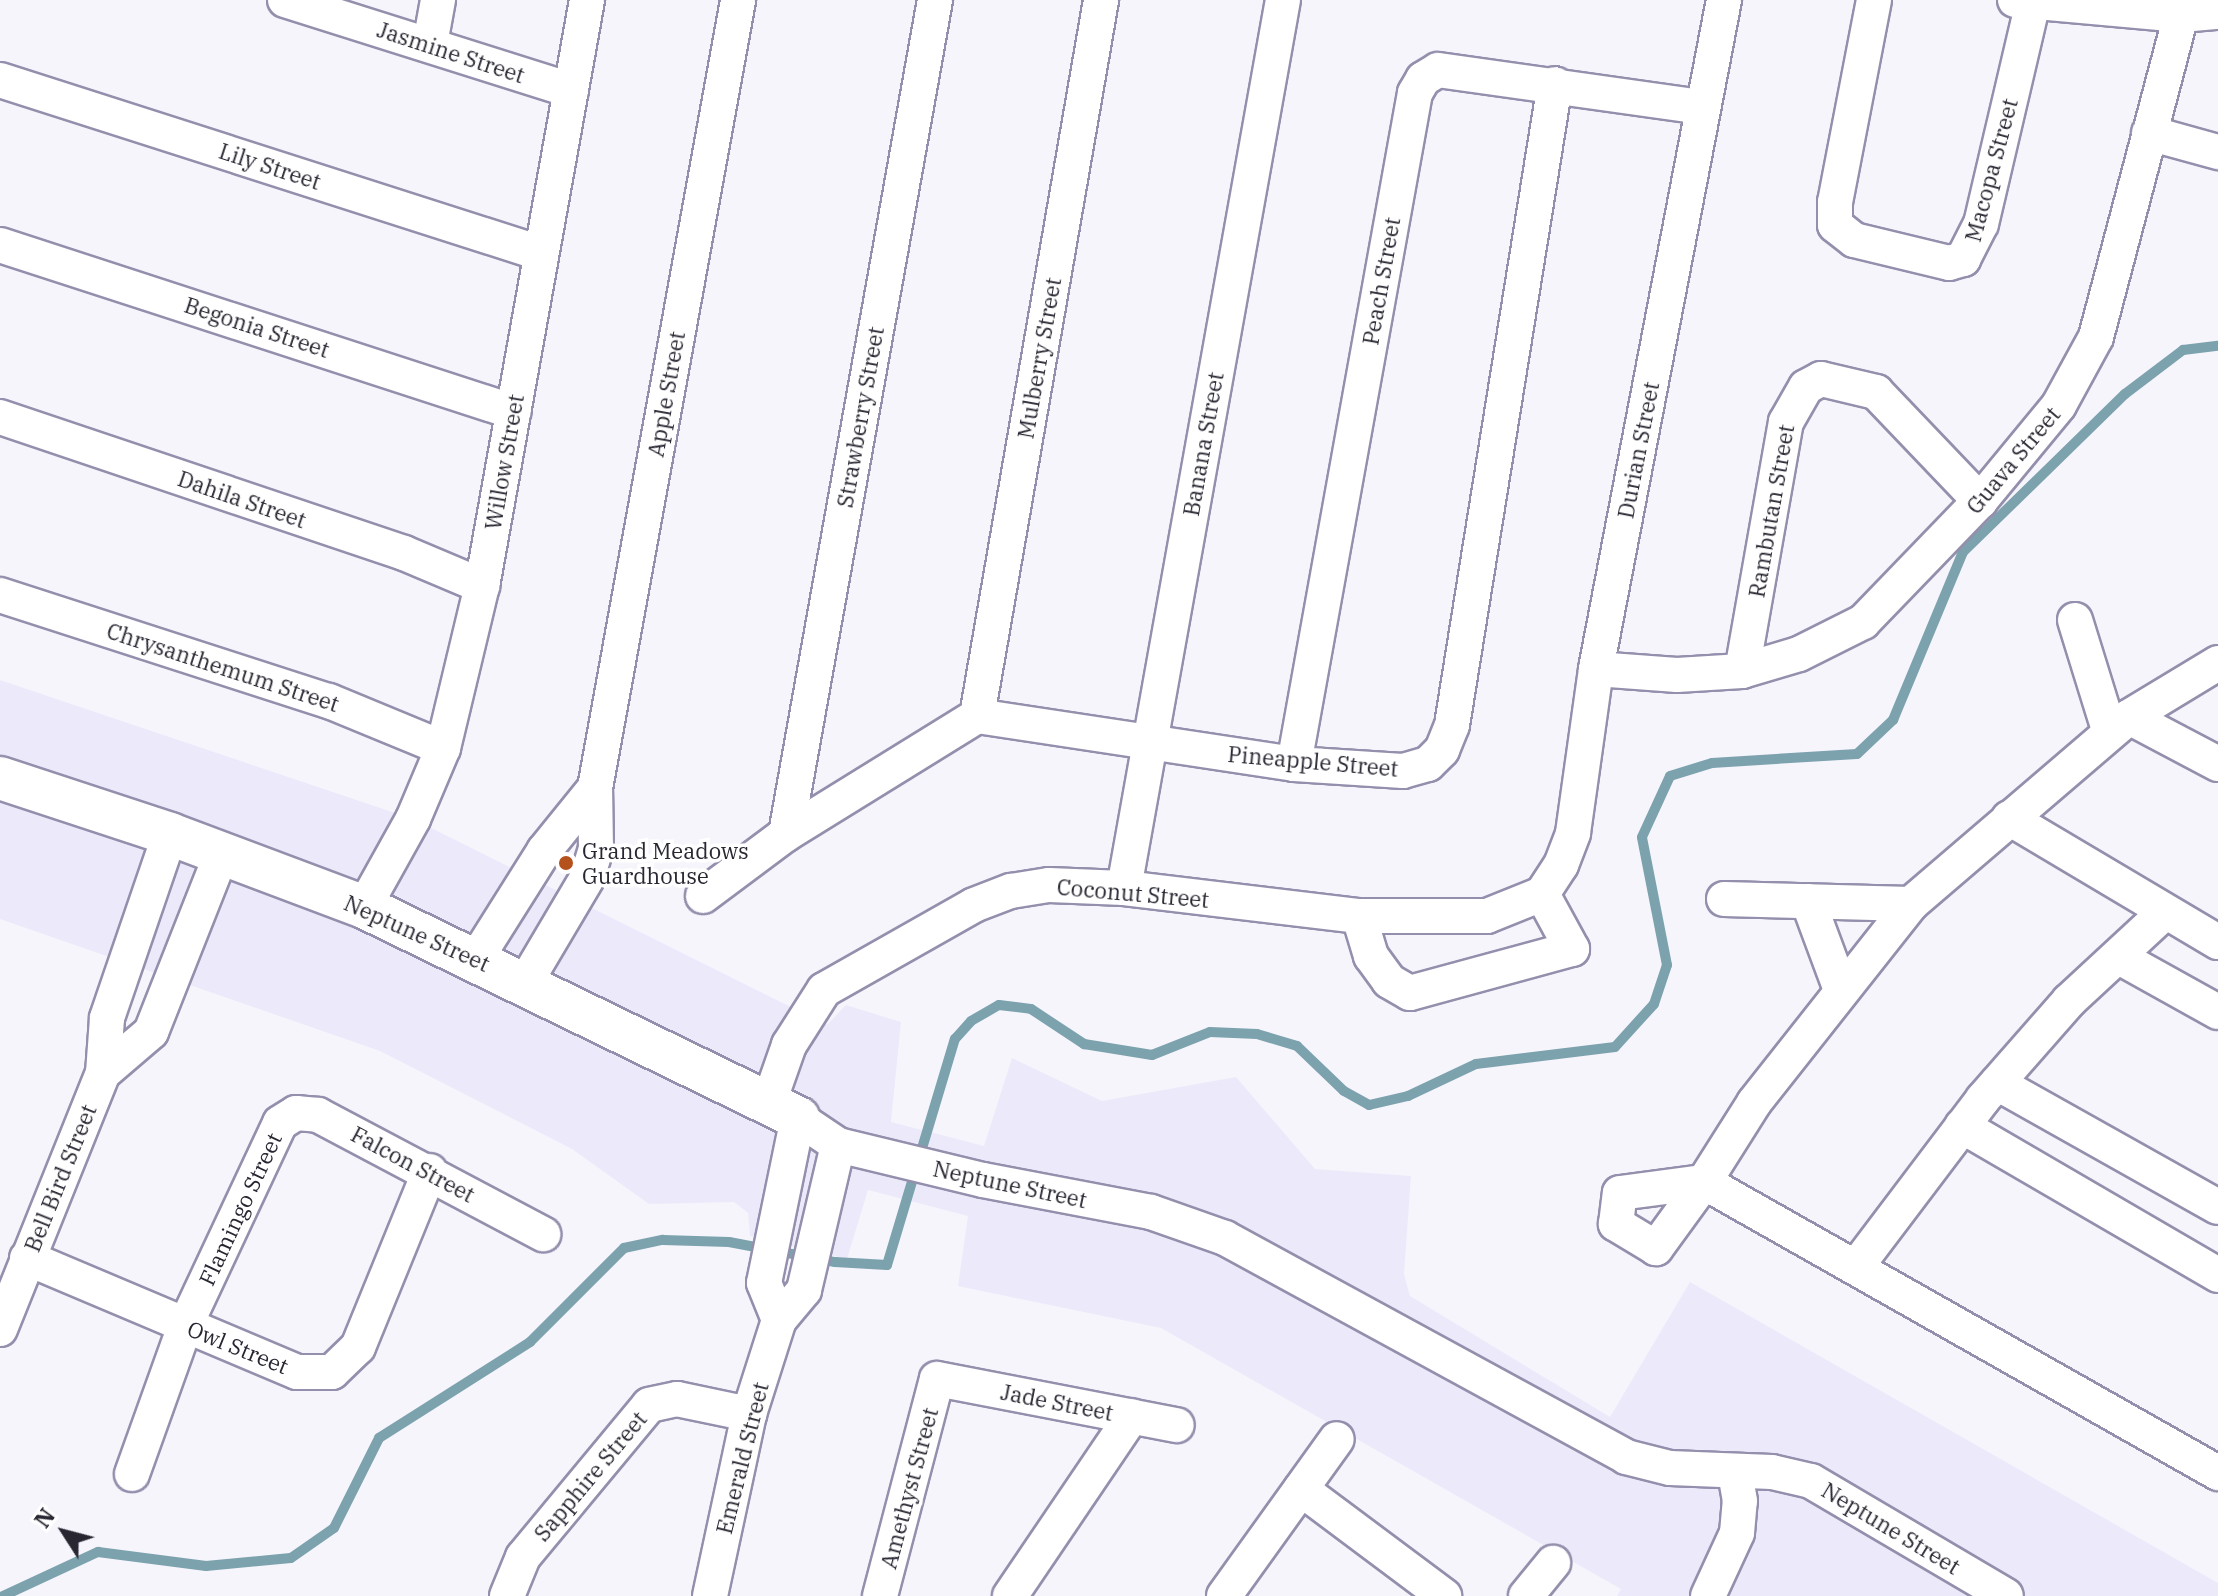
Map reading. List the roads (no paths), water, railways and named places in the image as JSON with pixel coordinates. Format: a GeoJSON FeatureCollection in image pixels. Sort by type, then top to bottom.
{"type":"FeatureCollection","features":[{"type":"Feature","properties":{"kind":"street"},"geometry":{"type":"LineString","coordinates":[[430,44],[438,0]]}},
{"type":"Feature","properties":{"kind":"street","name":"Willow Street"},"geometry":{"type":"LineString","coordinates":[[364,907],[413,819],[443,748],[482,586],[587,0]]}},
{"type":"Feature","properties":{"kind":"street","name":"Apple Street"},"geometry":{"type":"LineString","coordinates":[[525,983],[587,878],[596,849],[595,788],[738,0]]}},
{"type":"Feature","properties":{"kind":"street","name":"Strawberry Street"},"geometry":{"type":"LineString","coordinates":[[786,834],[935,0]]}},
{"type":"Feature","properties":{"kind":"street","name":"Mulberry Street"},"geometry":{"type":"LineString","coordinates":[[977,716],[1101,0]]}},
{"type":"Feature","properties":{"kind":"street","name":"Banana Street"},"geometry":{"type":"LineString","coordinates":[[1124,888],[1283,0]]}},
{"type":"Feature","properties":{"kind":"street","name":"Durian Street"},"geometry":{"type":"LineString","coordinates":[[1542,894],[1561,865],[1573,833],[1596,669],[1724,0]]}},
{"type":"Feature","properties":{"kind":"street","name":"Macopa Street"},"geometry":{"type":"LineString","coordinates":[[1874,0],[1835,202],[1835,225],[1854,240],[1949,263],[1963,259],[1981,224],[2024,1]]}},
{"type":"Feature","properties":{"kind":"street"},"geometry":{"type":"LineString","coordinates":[[2024,1],[2183,7],[2218,12]]}},
{"type":"Feature","properties":{"kind":"street","name":"Jasmine Street"},"geometry":{"type":"LineString","coordinates":[[295,2],[571,90]]}},
{"type":"Feature","properties":{"kind":"street","name":"Guava Street"},"geometry":{"type":"LineString","coordinates":[[1596,669],[1677,675],[1742,671],[1799,654],[1863,622],[1980,501],[2059,405],[2081,370],[2096,337],[2183,7]]}},
{"type":"Feature","properties":{"kind":"street","name":"Peach Street"},"geometry":{"type":"LineString","coordinates":[[1294,764],[1415,93],[1423,79],[1438,70],[1702,107]]}},
{"type":"Feature","properties":{"kind":"street","name":"Lily Street"},"geometry":{"type":"LineString","coordinates":[[0,80],[540,253]]}},
{"type":"Feature","properties":{"kind":"street","name":"Pineapple Street"},"geometry":{"type":"LineString","coordinates":[[977,716],[1294,764],[1403,771],[1428,764],[1442,750],[1452,725],[1555,84]]}},
{"type":"Feature","properties":{"kind":"street"},"geometry":{"type":"LineString","coordinates":[[2149,133],[2218,152]]}},
{"type":"Feature","properties":{"kind":"street","name":"Begonia Street"},"geometry":{"type":"LineString","coordinates":[[0,245],[514,412]]}},
{"type":"Feature","properties":{"kind":"street","name":"Rambutan Street"},"geometry":{"type":"LineString","coordinates":[[1742,671],[1786,422],[1806,387],[1821,379],[1876,392],[1980,501]]}},
{"type":"Feature","properties":{"kind":"street","name":"Dahila Street"},"geometry":{"type":"LineString","coordinates":[[0,417],[404,553],[482,586]]}},
{"type":"Feature","properties":{"kind":"street","name":"Chrysanthemum Street"},"geometry":{"type":"LineString","coordinates":[[0,595],[329,701],[443,748]]}},
{"type":"Feature","properties":{"kind":"street"},"geometry":{"type":"LineString","coordinates":[[2075,620],[2120,725],[2218,764]]}},
{"type":"Feature","properties":{"kind":"street"},"geometry":{"type":"LineString","coordinates":[[2218,663],[2120,725],[1911,904],[1840,987],[1754,1103],[1704,1182],[2218,1473]]}},
{"type":"Feature","properties":{"kind":"street"},"geometry":{"type":"LineString","coordinates":[[703,896],[786,834],[977,716]]}},
{"type":"Feature","properties":{"kind":"street","name":"Neptune Street"},"geometry":{"type":"LineString","coordinates":[[0,778],[170,834],[364,907],[525,983],[853,1149],[983,1180],[1151,1212],[1225,1238],[1626,1457],[1670,1468],[1811,1481],[2006,1596]]}},
{"type":"Feature","properties":{"kind":"street","name":"Apple Street"},"geometry":{"type":"LineString","coordinates":[[476,959],[544,851],[595,788]]}},
{"type":"Feature","properties":{"kind":"street"},"geometry":{"type":"LineString","coordinates":[[2009,818],[2164,913],[2218,942]]}},
{"type":"Feature","properties":{"kind":"street","name":"Bell Bird Street"},"geometry":{"type":"LineString","coordinates":[[0,1329],[103,1073],[107,1018],[170,834]]}},
{"type":"Feature","properties":{"kind":"street","name":"Bell Bird Street"},"geometry":{"type":"LineString","coordinates":[[103,1073],[151,1032],[222,853]]}},
{"type":"Feature","properties":{"kind":"street","name":"Coconut Street"},"geometry":{"type":"LineString","coordinates":[[783,1112],[789,1045],[824,990],[850,972],[974,905],[1011,891],[1049,885],[1124,888],[1359,916],[1487,916],[1542,894]]}},
{"type":"Feature","properties":{"kind":"street"},"geometry":{"type":"LineString","coordinates":[[1359,916],[1371,956],[1389,981],[1410,993],[1572,949],[1542,894]]}},
{"type":"Feature","properties":{"kind":"street"},"geometry":{"type":"LineString","coordinates":[[1724,899],[1911,904]]}},
{"type":"Feature","properties":{"kind":"street"},"geometry":{"type":"LineString","coordinates":[[1808,901],[1840,987]]}},
{"type":"Feature","properties":{"kind":"street"},"geometry":{"type":"LineString","coordinates":[[1856,1267],[1997,1083],[2069,1001],[2164,913]]}},
{"type":"Feature","properties":{"kind":"street"},"geometry":{"type":"LineString","coordinates":[[2119,957],[2218,1012]]}},
{"type":"Feature","properties":{"kind":"street"},"geometry":{"type":"LineString","coordinates":[[1997,1083],[2218,1207]]}},
{"type":"Feature","properties":{"kind":"street"},"geometry":{"type":"LineString","coordinates":[[779,1320],[764,1283],[783,1112]]}},
{"type":"Feature","properties":{"kind":"street","name":"Falcon Street"},"geometry":{"type":"LineString","coordinates":[[280,1123],[296,1113],[318,1115],[430,1171],[543,1234]]}},
{"type":"Feature","properties":{"kind":"street","name":"Flamingo Street"},"geometry":{"type":"LineString","coordinates":[[132,1474],[185,1326],[280,1123]]}},
{"type":"Feature","properties":{"kind":"street"},"geometry":{"type":"LineString","coordinates":[[1962,1126],[2218,1275]]}},
{"type":"Feature","properties":{"kind":"street","name":"Emerald Street"},"geometry":{"type":"LineString","coordinates":[[710,1596],[749,1414],[779,1320],[804,1290],[853,1149]]}},
{"type":"Feature","properties":{"kind":"street","name":"Owl Street"},"geometry":{"type":"LineString","coordinates":[[27,1258],[297,1372],[332,1372],[358,1347],[430,1171]]}},
{"type":"Feature","properties":{"kind":"street","name":"Jade Street"},"geometry":{"type":"LineString","coordinates":[[937,1379],[1177,1425]]}},
{"type":"Feature","properties":{"kind":"street","name":"Amethyst Street"},"geometry":{"type":"LineString","coordinates":[[880,1596],[937,1379]]}},
{"type":"Feature","properties":{"kind":"street","name":"Sapphire Street"},"geometry":{"type":"LineString","coordinates":[[507,1596],[523,1557],[649,1405],[677,1399],[749,1414]]}},
{"type":"Feature","properties":{"kind":"street"},"geometry":{"type":"LineString","coordinates":[[1010,1596],[1132,1416]]}},
{"type":"Feature","properties":{"kind":"street"},"geometry":{"type":"LineString","coordinates":[[1224,1596],[1337,1439]]}},
{"type":"Feature","properties":{"kind":"street"},"geometry":{"type":"LineString","coordinates":[[1708,1596],[1737,1533],[1740,1501],[1735,1472]]}},
{"type":"Feature","properties":{"kind":"street"},"geometry":{"type":"LineString","coordinates":[[1301,1489],[1444,1596]]}},
{"type":"Feature","properties":{"kind":"street"},"geometry":{"type":"LineString","coordinates":[[1526,1596],[1553,1563]]}},
{"type":"Feature","properties":{"kind":"waterway"},"geometry":{"type":"LineString","coordinates":[[3,1596],[98,1552],[206,1566],[291,1558],[334,1528],[379,1438],[530,1342],[624,1248],[663,1240],[729,1242],[835,1262],[887,1265],[955,1039],[971,1021],[999,1005],[1031,1009],[1084,1044],[1152,1055],[1210,1032],[1257,1034],[1297,1046],[1344,1091],[1369,1105],[1408,1096],[1476,1064],[1615,1047],[1654,1004],[1667,965],[1642,837],[1670,776],[1712,763],[1857,754],[1893,720],[1963,552],[2125,394],[2183,350],[2218,346]]}},
{"type":"Feature","properties":{"kind":"place","name":"Grand Meadows Guardhouse"},"geometry":{"type":"Point","coordinates":[566,863]}}]}
